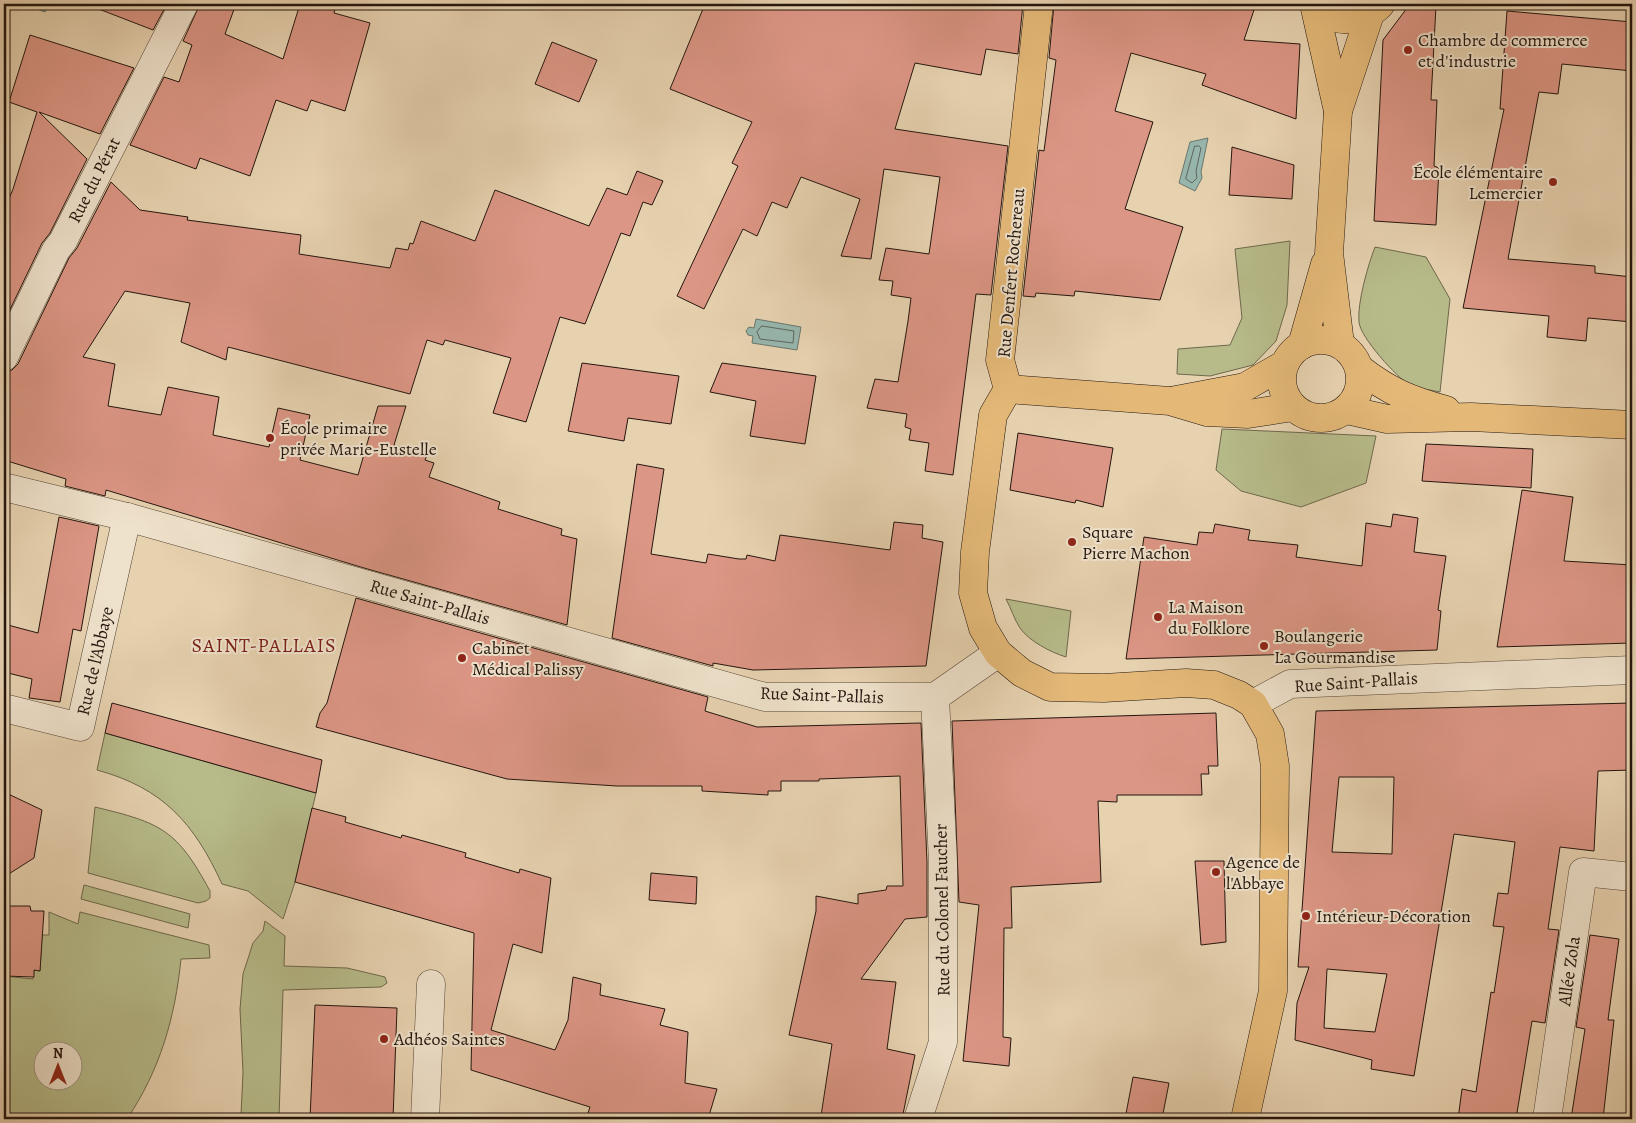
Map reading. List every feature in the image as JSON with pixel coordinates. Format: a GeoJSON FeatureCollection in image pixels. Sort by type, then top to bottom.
{"type":"FeatureCollection","features":[{"type":"Feature","properties":{"kind":"main road","name":"Rue Denfert Rochereau"},"geometry":{"type":"LineString","coordinates":[[1008,388],[1000,360],[1038,4]]}},
{"type":"Feature","properties":{"kind":"main road"},"geometry":{"type":"LineString","coordinates":[[1314,4],[1325,14],[1340,20],[1355,20],[1376,9]]}},
{"type":"Feature","properties":{"kind":"main road"},"geometry":{"type":"LineString","coordinates":[[1314,4],[1338,111],[1329,253],[1340,344]]}},
{"type":"Feature","properties":{"kind":"main road"},"geometry":{"type":"LineString","coordinates":[[1338,111],[1376,9]]}},
{"type":"Feature","properties":{"kind":"main road"},"geometry":{"type":"LineString","coordinates":[[1329,253],[1282,387],[1293,407],[1313,418],[1325,419],[1347,410],[1359,392],[1360,370]]}},
{"type":"Feature","properties":{"kind":"main road"},"geometry":{"type":"LineString","coordinates":[[1170,401],[1245,387],[1314,340],[1327,340],[1340,344],[1349,350],[1360,370],[1394,393],[1471,417]]}},
{"type":"Feature","properties":{"kind":"main road"},"geometry":{"type":"LineString","coordinates":[[1246,1119],[1273,991],[1275,766],[1270,734],[1253,704],[1240,695],[1214,685],[1174,683],[1104,688],[1050,687],[1022,673],[998,653],[983,628],[974,593],[975,552],[993,415],[1008,388],[1170,401],[1207,412],[1248,414],[1293,407]]}},
{"type":"Feature","properties":{"kind":"main road"},"geometry":{"type":"LineString","coordinates":[[1347,410],[1387,419],[1471,417],[1632,425]]}},
{"type":"Feature","properties":{"kind":"street","name":"Rue du Pérat"},"geometry":{"type":"LineString","coordinates":[[4,357],[56,250],[63,241],[184,4]]}},
{"type":"Feature","properties":{"kind":"street","name":"Rue Saint-Pallais"},"geometry":{"type":"LineString","coordinates":[[4,487],[127,517],[765,697],[935,697]]}},
{"type":"Feature","properties":{"kind":"street","name":"Rue de l'Abbaye"},"geometry":{"type":"LineString","coordinates":[[4,708],[80,728],[127,517]]}},
{"type":"Feature","properties":{"kind":"street"},"geometry":{"type":"LineString","coordinates":[[935,697],[998,653]]}},
{"type":"Feature","properties":{"kind":"street","name":"Rue Saint-Pallais"},"geometry":{"type":"LineString","coordinates":[[1253,704],[1290,684],[1632,670]]}},
{"type":"Feature","properties":{"kind":"street","name":"Rue du Colonel Faucher"},"geometry":{"type":"LineString","coordinates":[[918,1119],[943,1042],[943,862],[935,697]]}},
{"type":"Feature","properties":{"kind":"street","name":"Allée Zola"},"geometry":{"type":"LineString","coordinates":[[1547,1119],[1583,872],[1632,877]]}},
{"type":"Feature","properties":{"kind":"street"},"geometry":{"type":"LineString","coordinates":[[426,1119],[431,984]]}},
{"type":"Feature","properties":{"kind":"green space"},"geometry":{"type":"Polygon","coordinates":[[[1290,241],[1287,305],[1276,341],[1253,365],[1210,376],[1177,374],[1178,349],[1230,345],[1242,318],[1235,249],[1290,241]]]}},
{"type":"Feature","properties":{"kind":"green space"},"geometry":{"type":"Polygon","coordinates":[[[1375,247],[1426,257],[1450,299],[1440,392],[1410,385],[1404,381],[1372,347],[1361,329],[1359,314],[1361,295],[1375,247]]]}},
{"type":"Feature","properties":{"kind":"green space"},"geometry":{"type":"Polygon","coordinates":[[[1222,429],[1376,436],[1366,483],[1301,507],[1241,491],[1216,470],[1222,429]]]}},
{"type":"Feature","properties":{"kind":"green space"},"geometry":{"type":"Polygon","coordinates":[[[1006,599],[1071,611],[1066,657],[1040,646],[1024,633],[1018,625],[1006,599]]]}},
{"type":"Feature","properties":{"kind":"green space"},"geometry":{"type":"Polygon","coordinates":[[[105,733],[316,793],[295,882],[283,919],[248,891],[222,884],[200,843],[188,826],[158,798],[140,787],[97,770],[105,733]]]}},
{"type":"Feature","properties":{"kind":"green space"},"geometry":{"type":"Polygon","coordinates":[[[95,807],[137,818],[165,832],[188,854],[210,891],[210,898],[198,903],[88,873],[95,807]]]}},
{"type":"Feature","properties":{"kind":"green space"},"geometry":{"type":"Polygon","coordinates":[[[84,885],[190,914],[188,928],[81,899],[84,885]]]}},
{"type":"Feature","properties":{"kind":"green space"},"geometry":{"type":"Polygon","coordinates":[[[49,912],[78,924],[80,912],[209,945],[210,958],[181,959],[175,1002],[164,1043],[149,1082],[127,1119],[4,1119],[4,976],[33,979],[34,970],[40,971],[42,935],[49,935],[49,912]]]}},
{"type":"Feature","properties":{"kind":"green space"},"geometry":{"type":"Polygon","coordinates":[[[265,921],[285,936],[284,966],[347,968],[385,977],[387,983],[381,987],[283,990],[279,1119],[260,1119],[241,1115],[243,1072],[240,1009],[243,974],[253,943],[263,931],[265,921]]]}},
{"type":"Feature","properties":{"kind":"water"},"geometry":{"type":"Polygon","coordinates":[[[24,4],[48,4],[45,12],[24,4]]]}},
{"type":"Feature","properties":{"kind":"water"},"geometry":{"type":"Polygon","coordinates":[[[1208,138],[1201,172],[1202,178],[1195,191],[1179,183],[1190,142],[1208,138]]]}},
{"type":"Feature","properties":{"kind":"water"},"geometry":{"type":"Polygon","coordinates":[[[756,319],[801,327],[797,350],[752,343],[753,336],[748,335],[746,331],[749,327],[754,328],[756,319]]]}},
{"type":"Feature","properties":{"kind":"building"},"geometry":{"type":"Polygon","coordinates":[[[92,4],[167,4],[153,30],[91,6],[92,4]]]}},
{"type":"Feature","properties":{"kind":"building"},"geometry":{"type":"Polygon","coordinates":[[[200,4],[236,4],[225,34],[283,59],[300,4],[336,4],[334,13],[370,23],[345,111],[311,100],[307,111],[276,100],[250,176],[200,158],[196,169],[130,145],[164,77],[179,82],[192,45],[183,41],[200,4]]]}},
{"type":"Feature","properties":{"kind":"building"},"geometry":{"type":"Polygon","coordinates":[[[705,4],[1023,4],[1018,54],[986,49],[981,75],[915,63],[895,129],[1008,146],[991,295],[976,294],[953,475],[925,471],[929,443],[909,440],[911,429],[905,427],[907,414],[867,408],[875,379],[898,382],[911,298],[891,295],[893,281],[879,280],[886,248],[929,254],[940,177],[884,169],[871,259],[841,256],[860,199],[801,177],[787,208],[772,202],[757,236],[743,229],[704,309],[677,296],[738,166],[732,163],[752,122],[670,89],[705,4]]]}},
{"type":"Feature","properties":{"kind":"building"},"geometry":{"type":"Polygon","coordinates":[[[1054,4],[1256,4],[1244,40],[1300,44],[1296,119],[1202,85],[1206,74],[1131,53],[1115,111],[1153,122],[1125,209],[1183,227],[1160,300],[1075,291],[1074,296],[1036,293],[1035,297],[1023,296],[1039,150],[1044,151],[1056,60],[1049,58],[1054,4]]]}},
{"type":"Feature","properties":{"kind":"building"},"geometry":{"type":"Polygon","coordinates":[[[1410,4],[1436,6],[1431,100],[1437,100],[1434,166],[1439,168],[1436,225],[1374,221],[1383,40],[1410,4]]]}},
{"type":"Feature","properties":{"kind":"building"},"geometry":{"type":"Polygon","coordinates":[[[1507,11],[1632,22],[1632,71],[1562,64],[1558,94],[1539,92],[1508,259],[1595,266],[1595,273],[1632,277],[1632,322],[1588,318],[1586,341],[1547,337],[1549,316],[1463,308],[1504,109],[1500,109],[1507,11]]]}},
{"type":"Feature","properties":{"kind":"building"},"geometry":{"type":"Polygon","coordinates":[[[30,35],[134,68],[100,134],[39,112],[87,159],[50,233],[42,243],[4,322],[4,211],[13,189],[37,112],[9,102],[30,35]]]}},
{"type":"Feature","properties":{"kind":"building"},"geometry":{"type":"Polygon","coordinates":[[[552,42],[597,60],[579,102],[535,84],[552,42]]]}},
{"type":"Feature","properties":{"kind":"building"},"geometry":{"type":"Polygon","coordinates":[[[1232,147],[1294,165],[1292,199],[1229,195],[1232,147]]]}},
{"type":"Feature","properties":{"kind":"building"},"geometry":{"type":"Polygon","coordinates":[[[637,171],[663,181],[652,205],[643,202],[630,236],[621,233],[585,324],[560,317],[526,422],[493,413],[511,358],[445,340],[443,345],[427,340],[410,394],[228,347],[226,360],[181,342],[190,303],[125,291],[83,357],[115,364],[108,406],[161,415],[168,387],[219,397],[213,435],[269,447],[278,408],[310,415],[300,460],[358,475],[378,406],[406,406],[394,445],[427,455],[425,460],[434,463],[429,477],[500,502],[498,509],[562,529],[561,535],[577,539],[567,625],[364,568],[106,490],[105,496],[65,486],[66,479],[4,460],[4,372],[12,370],[18,364],[69,258],[77,248],[111,182],[140,210],[188,217],[187,220],[301,235],[299,254],[390,268],[396,248],[408,250],[410,243],[413,244],[421,221],[475,241],[495,190],[589,226],[607,188],[627,195],[637,171]]]}},
{"type":"Feature","properties":{"kind":"building"},"geometry":{"type":"Polygon","coordinates":[[[582,363],[679,376],[671,424],[628,418],[624,441],[568,431],[582,363]]]}},
{"type":"Feature","properties":{"kind":"building"},"geometry":{"type":"Polygon","coordinates":[[[722,363],[816,376],[805,444],[750,436],[756,401],[710,392],[722,363]]]}},
{"type":"Feature","properties":{"kind":"building"},"geometry":{"type":"Polygon","coordinates":[[[1018,433],[1113,448],[1103,507],[1076,500],[1075,503],[1010,490],[1018,433]]]}},
{"type":"Feature","properties":{"kind":"building"},"geometry":{"type":"Polygon","coordinates":[[[1426,444],[1533,449],[1531,488],[1422,481],[1426,444]]]}},
{"type":"Feature","properties":{"kind":"building"},"geometry":{"type":"Polygon","coordinates":[[[637,464],[664,469],[651,554],[706,563],[708,554],[739,559],[746,559],[747,555],[775,561],[780,535],[890,550],[894,522],[923,525],[922,538],[943,542],[926,666],[753,670],[713,663],[713,666],[612,638],[637,464]]]}},
{"type":"Feature","properties":{"kind":"building"},"geometry":{"type":"Polygon","coordinates":[[[1522,490],[1573,497],[1564,561],[1632,565],[1632,643],[1497,647],[1522,490]]]}},
{"type":"Feature","properties":{"kind":"building"},"geometry":{"type":"Polygon","coordinates":[[[1393,514],[1418,518],[1414,552],[1446,556],[1438,610],[1441,611],[1437,650],[1126,659],[1144,537],[1197,545],[1199,532],[1213,533],[1215,524],[1250,530],[1248,540],[1298,545],[1296,557],[1362,566],[1366,523],[1391,527],[1393,514]]]}},
{"type":"Feature","properties":{"kind":"building"},"geometry":{"type":"Polygon","coordinates":[[[59,517],[99,526],[81,631],[73,629],[60,702],[29,698],[32,679],[4,672],[4,624],[38,633],[59,517]]]}},
{"type":"Feature","properties":{"kind":"building"},"geometry":{"type":"Polygon","coordinates":[[[356,598],[708,697],[705,711],[757,727],[921,723],[927,862],[927,917],[905,919],[861,979],[896,982],[887,1049],[915,1055],[902,1119],[833,1119],[821,1116],[832,1044],[789,1035],[816,911],[816,896],[858,904],[858,894],[886,890],[887,886],[903,886],[900,776],[819,779],[819,781],[781,781],[781,791],[768,791],[768,795],[702,791],[702,786],[617,786],[507,779],[316,727],[320,713],[327,703],[356,598]]]}},
{"type":"Feature","properties":{"kind":"building"},"geometry":{"type":"Polygon","coordinates":[[[112,703],[322,760],[316,793],[105,733],[112,703]]]}},
{"type":"Feature","properties":{"kind":"building"},"geometry":{"type":"Polygon","coordinates":[[[1632,703],[1632,770],[1598,771],[1594,851],[1560,847],[1548,929],[1559,930],[1545,1023],[1532,1021],[1516,1119],[1458,1119],[1462,1089],[1476,1092],[1491,992],[1494,993],[1504,927],[1493,926],[1498,893],[1508,894],[1515,842],[1454,834],[1414,1076],[1371,1069],[1372,1060],[1295,1040],[1297,1003],[1309,967],[1298,967],[1316,711],[1632,703]],[[1339,777],[1332,852],[1392,854],[1394,777],[1339,777]],[[1327,969],[1324,1028],[1375,1032],[1387,974],[1327,969]]]}},
{"type":"Feature","properties":{"kind":"building"},"geometry":{"type":"Polygon","coordinates":[[[1216,713],[1218,766],[1208,766],[1209,774],[1201,774],[1202,795],[1117,795],[1117,802],[1098,801],[1101,882],[1011,887],[1012,928],[1004,928],[1003,1037],[1011,1038],[1009,1066],[963,1061],[979,905],[959,902],[952,721],[1216,713]]]}},
{"type":"Feature","properties":{"kind":"building"},"geometry":{"type":"Polygon","coordinates":[[[4,792],[42,810],[34,858],[4,877],[4,792]]]}},
{"type":"Feature","properties":{"kind":"building"},"geometry":{"type":"Polygon","coordinates":[[[312,808],[346,817],[345,822],[401,838],[402,835],[466,853],[465,857],[519,873],[520,869],[551,878],[542,953],[513,944],[491,1030],[555,1050],[568,1020],[573,977],[601,984],[600,995],[665,1009],[660,1025],[688,1032],[685,1083],[717,1089],[708,1119],[586,1119],[590,1107],[471,1070],[474,933],[295,882],[312,808]]]}},
{"type":"Feature","properties":{"kind":"building"},"geometry":{"type":"Polygon","coordinates":[[[1195,861],[1224,861],[1226,942],[1201,945],[1195,861]]]}},
{"type":"Feature","properties":{"kind":"building"},"geometry":{"type":"Polygon","coordinates":[[[651,873],[697,877],[696,904],[649,900],[651,873]]]}},
{"type":"Feature","properties":{"kind":"building"},"geometry":{"type":"Polygon","coordinates":[[[4,906],[30,906],[31,911],[44,911],[40,971],[34,970],[34,977],[4,976],[4,906]]]}},
{"type":"Feature","properties":{"kind":"building"},"geometry":{"type":"Polygon","coordinates":[[[1590,935],[1619,939],[1608,1020],[1614,1020],[1603,1119],[1571,1119],[1585,1029],[1576,1027],[1590,935]]]}},
{"type":"Feature","properties":{"kind":"building"},"geometry":{"type":"Polygon","coordinates":[[[315,1005],[397,1008],[393,1119],[310,1119],[315,1005]]]}},
{"type":"Feature","properties":{"kind":"building"},"geometry":{"type":"Polygon","coordinates":[[[1133,1077],[1169,1083],[1162,1119],[1125,1119],[1133,1077]]]}},
{"type":"Feature","properties":{"kind":"place","name":"Chambre de commerce et d'industrie"},"geometry":{"type":"Point","coordinates":[1408,50]}},
{"type":"Feature","properties":{"kind":"place","name":"École élémentaire Lemercier"},"geometry":{"type":"Point","coordinates":[1553,182]}},
{"type":"Feature","properties":{"kind":"place","name":"École primaire privée Marie-Eustelle"},"geometry":{"type":"Point","coordinates":[270,438]}},
{"type":"Feature","properties":{"kind":"place","name":"Square Pierre Machon"},"geometry":{"type":"Point","coordinates":[1072,542]}},
{"type":"Feature","properties":{"kind":"place","name":"La Maison du Folklore"},"geometry":{"type":"Point","coordinates":[1158,617]}},
{"type":"Feature","properties":{"kind":"place","name":"Boulangerie La Gourmandise"},"geometry":{"type":"Point","coordinates":[1264,646]}},
{"type":"Feature","properties":{"kind":"place","name":"Cabinet Médical Palissy"},"geometry":{"type":"Point","coordinates":[462,658]}},
{"type":"Feature","properties":{"kind":"place","name":"Agence de l'Abbaye"},"geometry":{"type":"Point","coordinates":[1216,872]}},
{"type":"Feature","properties":{"kind":"place","name":"Intérieur-Décoration"},"geometry":{"type":"Point","coordinates":[1306,916]}},
{"type":"Feature","properties":{"kind":"place","name":"Adhéos Saintes"},"geometry":{"type":"Point","coordinates":[384,1039]}},
{"type":"Feature","properties":{"kind":"district","name":"SAINT-PALLAIS"},"geometry":{"type":"Point","coordinates":[264,645]}}]}
